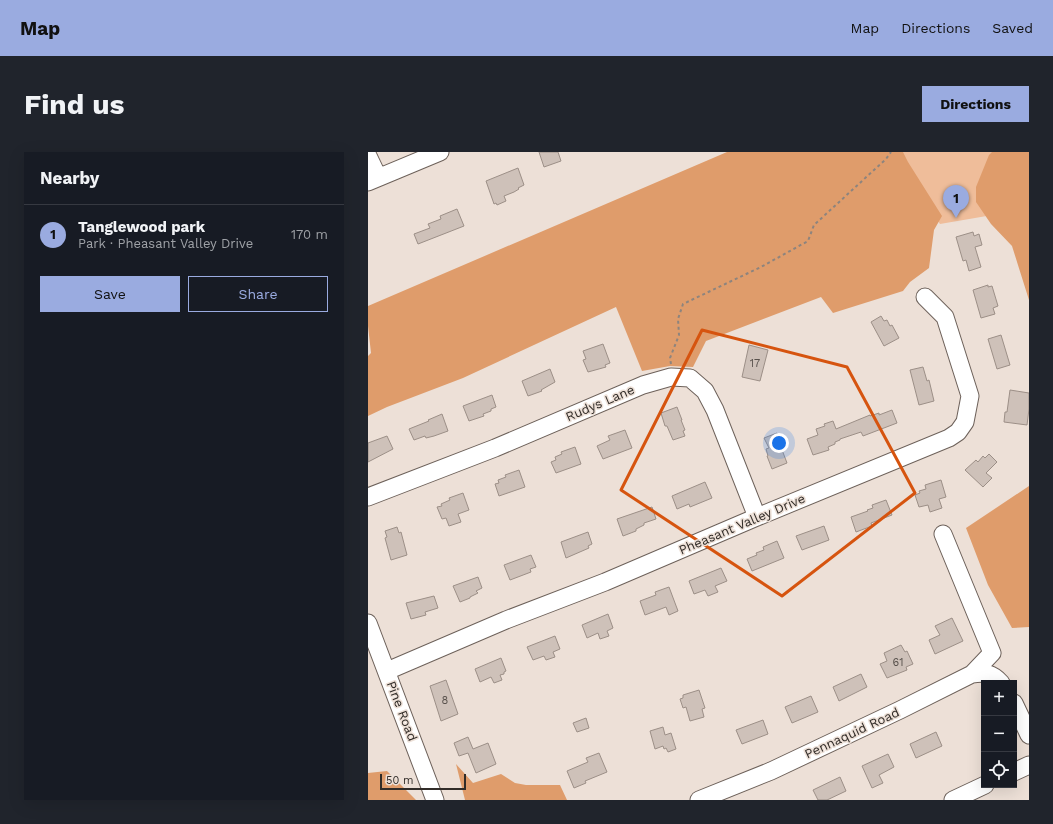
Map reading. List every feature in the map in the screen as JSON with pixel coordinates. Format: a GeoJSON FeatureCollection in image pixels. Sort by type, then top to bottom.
{"type":"FeatureCollection","features":[{"type":"Feature","properties":{"kind":"street"},"geometry":{"type":"LineString","coordinates":[[368,156],[373,179],[440,152]]}},
{"type":"Feature","properties":{"kind":"street","name":"Pheasant Valley Drive"},"geometry":{"type":"LineString","coordinates":[[387,671],[506,620],[605,582],[757,517],[928,447],[949,438],[958,432],[965,422],[970,396],[945,316],[926,297]]}},
{"type":"Feature","properties":{"kind":"street","name":"Rudys Lane"},"geometry":{"type":"LineString","coordinates":[[368,497],[494,448],[643,385],[671,377],[690,378],[704,391],[715,410],[757,517]]}},
{"type":"Feature","properties":{"kind":"street"},"geometry":{"type":"LineString","coordinates":[[943,534],[992,653],[972,674]]}},
{"type":"Feature","properties":{"kind":"street","name":"Pine Road"},"geometry":{"type":"LineString","coordinates":[[368,623],[435,800]]}},
{"type":"Feature","properties":{"kind":"street"},"geometry":{"type":"LineString","coordinates":[[972,674],[981,673],[994,676],[998,680]]}},
{"type":"Feature","properties":{"kind":"street","name":"Pennaquid Road"},"geometry":{"type":"LineString","coordinates":[[702,799],[771,771],[972,674]]}},
{"type":"Feature","properties":{"kind":"street"},"geometry":{"type":"LineString","coordinates":[[1017,709],[1029,735]]}},
{"type":"Feature","properties":{"kind":"street"},"geometry":{"type":"LineString","coordinates":[[1017,771],[1029,765]]}},
{"type":"Feature","properties":{"kind":"street"},"geometry":{"type":"LineString","coordinates":[[953,800],[981,787]]}},
{"type":"Feature","properties":{"kind":"path"},"geometry":{"type":"LineString","coordinates":[[671,377],[670,358],[679,335],[678,319],[683,304],[760,267],[808,241],[814,225],[886,159],[891,152]]}},
{"type":"Feature","properties":{"kind":"highlighted area"},"geometry":{"type":"Polygon","coordinates":[[[702,330],[847,367],[915,493],[782,596],[621,490],[702,330]]]}},
{"type":"Feature","properties":{"kind":"shaded area"},"geometry":{"type":"Polygon","coordinates":[[[727,152],[903,152],[942,216],[934,230],[929,268],[910,282],[903,291],[833,313],[821,297],[706,341],[693,367],[670,366],[642,371],[616,307],[463,378],[387,407],[368,416],[368,356],[371,353],[368,326],[368,306],[727,152]]]}},
{"type":"Feature","properties":{"kind":"shaded area"},"geometry":{"type":"Polygon","coordinates":[[[892,152],[1029,152],[1010,212],[940,224],[892,152]]]}},
{"type":"Feature","properties":{"kind":"shaded area"},"geometry":{"type":"Polygon","coordinates":[[[992,152],[1029,152],[1029,300],[1012,246],[991,224],[976,202],[976,187],[989,155],[992,152]]]}},
{"type":"Feature","properties":{"kind":"shaded area"},"geometry":{"type":"Polygon","coordinates":[[[1029,486],[1029,627],[1012,628],[988,585],[966,528],[1029,486]]]}},
{"type":"Feature","properties":{"kind":"shaded area"},"geometry":{"type":"Polygon","coordinates":[[[456,764],[473,783],[501,774],[515,783],[526,785],[560,785],[567,800],[465,800],[456,764]]]}},
{"type":"Feature","properties":{"kind":"shaded area"},"geometry":{"type":"Polygon","coordinates":[[[387,771],[416,800],[368,800],[368,773],[387,771]]]}},
{"type":"Feature","properties":{"kind":"building"},"geometry":{"type":"Polygon","coordinates":[[[539,152],[558,152],[561,161],[544,167],[539,152]]]}},
{"type":"Feature","properties":{"kind":"building"},"geometry":{"type":"Polygon","coordinates":[[[518,168],[524,185],[514,192],[504,196],[506,201],[497,205],[496,203],[494,204],[486,181],[518,168]]]}},
{"type":"Feature","properties":{"kind":"building"},"geometry":{"type":"Polygon","coordinates":[[[457,209],[464,226],[418,244],[414,234],[430,228],[428,224],[441,219],[440,216],[457,209]]]}},
{"type":"Feature","properties":{"kind":"building"},"geometry":{"type":"Polygon","coordinates":[[[973,232],[974,236],[979,234],[982,245],[975,247],[981,267],[969,271],[966,260],[963,261],[956,237],[973,232]]]}},
{"type":"Feature","properties":{"kind":"building"},"geometry":{"type":"Polygon","coordinates":[[[988,285],[988,287],[992,286],[998,306],[993,308],[995,314],[981,318],[973,290],[988,285]]]}},
{"type":"Feature","properties":{"kind":"building"},"geometry":{"type":"Polygon","coordinates":[[[881,316],[884,321],[887,320],[890,326],[892,325],[899,338],[884,346],[871,322],[881,316]]]}},
{"type":"Feature","properties":{"kind":"building"},"geometry":{"type":"Polygon","coordinates":[[[1001,335],[1010,365],[997,369],[988,339],[1001,335]]]}},
{"type":"Feature","properties":{"kind":"building"},"geometry":{"type":"Polygon","coordinates":[[[603,344],[610,363],[605,365],[606,367],[588,372],[583,360],[586,359],[583,351],[603,344]]]}},
{"type":"Feature","properties":{"kind":"building"},"geometry":{"type":"Polygon","coordinates":[[[749,345],[768,350],[760,381],[742,377],[749,345]]]}},
{"type":"Feature","properties":{"kind":"building"},"geometry":{"type":"Polygon","coordinates":[[[923,367],[927,381],[929,380],[934,401],[919,405],[910,370],[923,367]]]}},
{"type":"Feature","properties":{"kind":"building"},"geometry":{"type":"Polygon","coordinates":[[[550,369],[555,382],[541,390],[542,391],[528,396],[522,381],[550,369]]]}},
{"type":"Feature","properties":{"kind":"building"},"geometry":{"type":"Polygon","coordinates":[[[1010,390],[1029,393],[1027,425],[1004,422],[1010,390]]]}},
{"type":"Feature","properties":{"kind":"building"},"geometry":{"type":"Polygon","coordinates":[[[492,395],[496,407],[483,414],[484,416],[469,421],[463,406],[492,395]]]}},
{"type":"Feature","properties":{"kind":"building"},"geometry":{"type":"Polygon","coordinates":[[[677,407],[685,430],[683,431],[685,436],[673,440],[667,426],[665,426],[661,413],[677,407]]]}},
{"type":"Feature","properties":{"kind":"building"},"geometry":{"type":"Polygon","coordinates":[[[892,410],[897,423],[863,436],[861,432],[840,439],[835,442],[835,444],[828,447],[829,450],[813,455],[807,439],[818,435],[816,429],[825,426],[824,424],[833,421],[836,429],[870,415],[879,413],[879,415],[892,410]]]}},
{"type":"Feature","properties":{"kind":"building"},"geometry":{"type":"Polygon","coordinates":[[[442,414],[448,431],[434,436],[426,438],[425,436],[414,440],[409,429],[442,414]]]}},
{"type":"Feature","properties":{"kind":"building"},"geometry":{"type":"Polygon","coordinates":[[[625,430],[632,448],[603,459],[597,446],[610,440],[608,436],[625,430]]]}},
{"type":"Feature","properties":{"kind":"building"},"geometry":{"type":"Polygon","coordinates":[[[777,433],[787,463],[772,469],[766,449],[769,448],[764,438],[777,433]]]}},
{"type":"Feature","properties":{"kind":"building"},"geometry":{"type":"Polygon","coordinates":[[[387,436],[393,449],[368,462],[368,443],[387,436]]]}},
{"type":"Feature","properties":{"kind":"building"},"geometry":{"type":"Polygon","coordinates":[[[575,447],[581,464],[556,473],[551,462],[556,460],[555,457],[562,454],[561,452],[575,447]]]}},
{"type":"Feature","properties":{"kind":"building"},"geometry":{"type":"Polygon","coordinates":[[[989,454],[997,462],[986,473],[992,478],[983,487],[965,470],[976,460],[978,462],[983,456],[985,458],[989,454]]]}},
{"type":"Feature","properties":{"kind":"building"},"geometry":{"type":"Polygon","coordinates":[[[519,470],[525,487],[499,496],[495,484],[499,483],[498,480],[506,477],[505,475],[519,470]]]}},
{"type":"Feature","properties":{"kind":"building"},"geometry":{"type":"Polygon","coordinates":[[[941,480],[946,497],[939,499],[942,508],[930,512],[928,505],[919,507],[915,495],[920,493],[919,491],[926,489],[925,485],[941,480]]]}},
{"type":"Feature","properties":{"kind":"building"},"geometry":{"type":"Polygon","coordinates":[[[705,482],[712,498],[690,507],[689,504],[677,509],[672,496],[705,482]]]}},
{"type":"Feature","properties":{"kind":"building"},"geometry":{"type":"Polygon","coordinates":[[[463,493],[469,510],[458,514],[461,522],[449,526],[446,518],[442,519],[437,507],[442,506],[441,504],[450,500],[449,498],[463,493]]]}},
{"type":"Feature","properties":{"kind":"building"},"geometry":{"type":"Polygon","coordinates":[[[886,500],[892,515],[871,523],[872,526],[856,532],[851,517],[868,511],[867,510],[873,508],[872,505],[886,500]]]}},
{"type":"Feature","properties":{"kind":"building"},"geometry":{"type":"Polygon","coordinates":[[[652,507],[656,519],[644,523],[644,525],[636,529],[636,531],[623,536],[617,519],[652,507]]]}},
{"type":"Feature","properties":{"kind":"building"},"geometry":{"type":"Polygon","coordinates":[[[824,526],[829,540],[802,550],[796,536],[824,526]]]}},
{"type":"Feature","properties":{"kind":"building"},"geometry":{"type":"Polygon","coordinates":[[[397,527],[399,533],[401,532],[407,555],[391,560],[385,538],[387,537],[385,531],[397,527]]]}},
{"type":"Feature","properties":{"kind":"building"},"geometry":{"type":"Polygon","coordinates":[[[588,532],[592,544],[588,546],[589,548],[566,558],[561,542],[588,532]]]}},
{"type":"Feature","properties":{"kind":"building"},"geometry":{"type":"Polygon","coordinates":[[[777,541],[784,558],[752,571],[747,559],[764,550],[763,547],[777,541]]]}},
{"type":"Feature","properties":{"kind":"building"},"geometry":{"type":"Polygon","coordinates":[[[531,555],[536,567],[530,569],[531,572],[510,580],[504,565],[531,555]]]}},
{"type":"Feature","properties":{"kind":"building"},"geometry":{"type":"Polygon","coordinates":[[[721,568],[727,581],[715,586],[718,592],[708,596],[705,590],[694,594],[689,581],[721,568]]]}},
{"type":"Feature","properties":{"kind":"building"},"geometry":{"type":"Polygon","coordinates":[[[478,577],[482,588],[476,591],[478,593],[460,602],[453,586],[478,577]]]}},
{"type":"Feature","properties":{"kind":"building"},"geometry":{"type":"Polygon","coordinates":[[[669,587],[678,611],[669,615],[666,607],[645,615],[640,601],[656,595],[655,592],[669,587]]]}},
{"type":"Feature","properties":{"kind":"building"},"geometry":{"type":"Polygon","coordinates":[[[434,596],[438,608],[425,612],[426,615],[411,619],[406,603],[434,596]]]}},
{"type":"Feature","properties":{"kind":"building"},"geometry":{"type":"Polygon","coordinates":[[[608,614],[613,628],[607,631],[609,636],[600,639],[598,633],[587,638],[582,625],[608,614]]]}},
{"type":"Feature","properties":{"kind":"building"},"geometry":{"type":"Polygon","coordinates":[[[952,618],[963,641],[935,654],[929,640],[940,635],[935,626],[952,618]]]}},
{"type":"Feature","properties":{"kind":"building"},"geometry":{"type":"Polygon","coordinates":[[[555,636],[560,649],[553,652],[555,657],[546,660],[544,656],[533,660],[527,647],[555,636]]]}},
{"type":"Feature","properties":{"kind":"building"},"geometry":{"type":"Polygon","coordinates":[[[901,645],[905,652],[907,651],[913,664],[906,667],[907,670],[887,678],[880,664],[887,661],[884,653],[901,645]]]}},
{"type":"Feature","properties":{"kind":"building"},"geometry":{"type":"Polygon","coordinates":[[[501,658],[506,671],[504,674],[500,675],[502,680],[494,683],[491,677],[480,682],[475,669],[501,658]]]}},
{"type":"Feature","properties":{"kind":"building"},"geometry":{"type":"Polygon","coordinates":[[[861,674],[867,687],[839,701],[833,687],[861,674]]]}},
{"type":"Feature","properties":{"kind":"building"},"geometry":{"type":"Polygon","coordinates":[[[446,680],[458,714],[441,721],[430,686],[446,680]]]}},
{"type":"Feature","properties":{"kind":"building"},"geometry":{"type":"Polygon","coordinates":[[[699,690],[705,708],[702,709],[704,717],[690,721],[686,707],[683,708],[680,699],[683,698],[683,695],[699,690]]]}},
{"type":"Feature","properties":{"kind":"building"},"geometry":{"type":"Polygon","coordinates":[[[811,696],[818,712],[792,723],[785,707],[811,696]]]}},
{"type":"Feature","properties":{"kind":"building"},"geometry":{"type":"Polygon","coordinates":[[[586,718],[589,728],[577,732],[573,723],[586,718]]]}},
{"type":"Feature","properties":{"kind":"building"},"geometry":{"type":"Polygon","coordinates":[[[763,720],[768,734],[742,744],[736,730],[763,720]]]}},
{"type":"Feature","properties":{"kind":"building"},"geometry":{"type":"Polygon","coordinates":[[[663,727],[665,735],[671,733],[676,749],[668,752],[663,746],[655,749],[650,731],[663,727]]]}},
{"type":"Feature","properties":{"kind":"building"},"geometry":{"type":"Polygon","coordinates":[[[936,732],[942,746],[916,758],[910,744],[936,732]]]}},
{"type":"Feature","properties":{"kind":"building"},"geometry":{"type":"Polygon","coordinates":[[[468,737],[473,749],[488,743],[496,764],[476,773],[468,753],[459,756],[454,743],[468,737]]]}},
{"type":"Feature","properties":{"kind":"building"},"geometry":{"type":"Polygon","coordinates":[[[599,753],[607,772],[585,781],[586,783],[574,788],[567,771],[588,762],[586,758],[599,753]]]}},
{"type":"Feature","properties":{"kind":"building"},"geometry":{"type":"Polygon","coordinates":[[[888,754],[894,767],[879,775],[883,783],[872,788],[862,766],[888,754]]]}},
{"type":"Feature","properties":{"kind":"building"},"geometry":{"type":"Polygon","coordinates":[[[840,777],[846,791],[827,800],[818,800],[813,790],[840,777]]]}},
{"type":"Feature","properties":{"kind":"place","name":"Tanglewood park"},"geometry":{"type":"Point","coordinates":[956,218]}}]}
